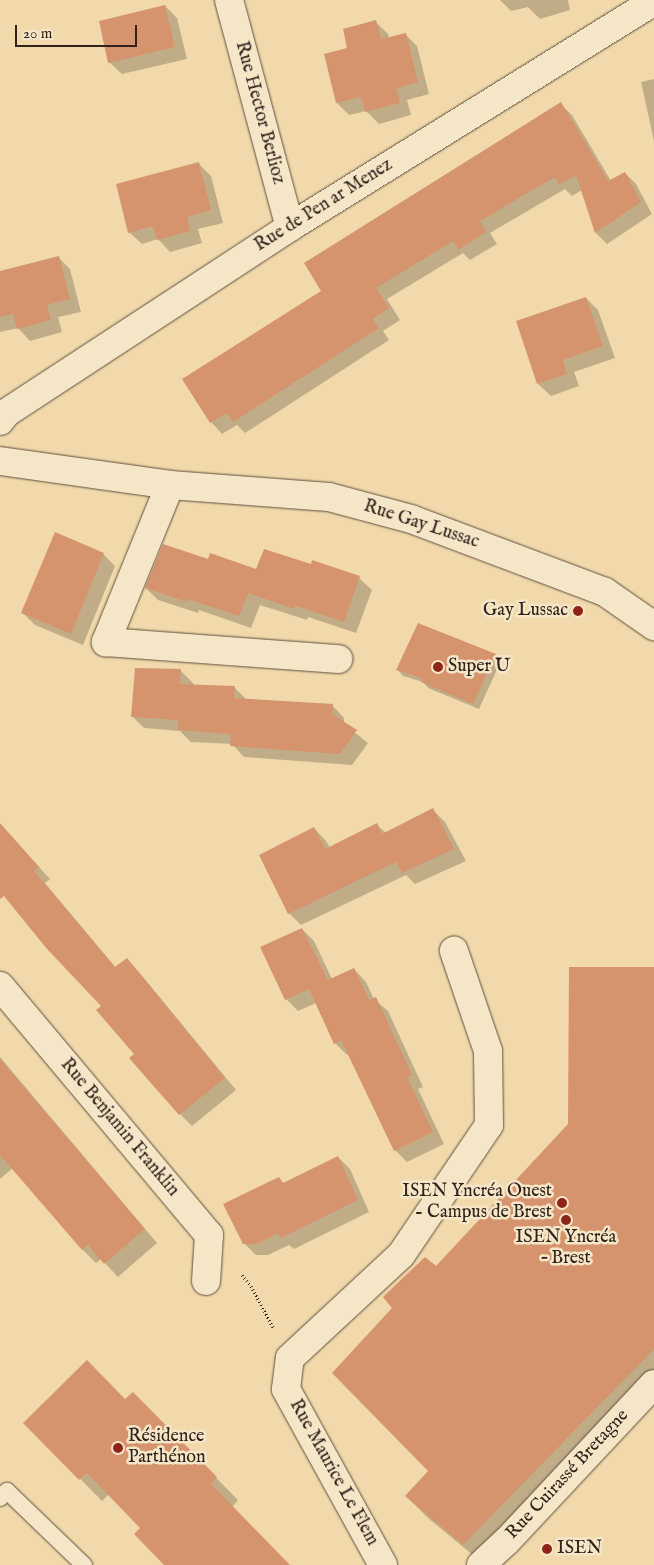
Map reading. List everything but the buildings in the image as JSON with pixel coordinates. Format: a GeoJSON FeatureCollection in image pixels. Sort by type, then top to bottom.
{"type":"FeatureCollection","features":[{"type":"Feature","properties":{"kind":"street","name":"Rue Hector Berlioz"},"geometry":{"type":"LineString","coordinates":[[229,0],[290,227]]}},
{"type":"Feature","properties":{"kind":"street","name":"Rue de Pen ar Menez"},"geometry":{"type":"LineString","coordinates":[[0,421],[6,413],[290,227],[654,1]]}},
{"type":"Feature","properties":{"kind":"street","name":"Rue Gay Lussac"},"geometry":{"type":"LineString","coordinates":[[0,461],[170,486],[329,497],[411,519],[605,592],[654,626]]}},
{"type":"Feature","properties":{"kind":"street"},"geometry":{"type":"LineString","coordinates":[[170,486],[106,642],[338,659]]}},
{"type":"Feature","properties":{"kind":"street"},"geometry":{"type":"LineString","coordinates":[[290,1358],[400,1255],[489,1125],[488,1050],[454,951]]}},
{"type":"Feature","properties":{"kind":"street","name":"Rue Benjamin Franklin"},"geometry":{"type":"LineString","coordinates":[[0,986],[209,1235]]}},
{"type":"Feature","properties":{"kind":"street"},"geometry":{"type":"LineString","coordinates":[[206,1281],[209,1235]]}},
{"type":"Feature","properties":{"kind":"street","name":"Rue Maurice Le Flem"},"geometry":{"type":"LineString","coordinates":[[290,1358],[286,1389],[383,1565]]}},
{"type":"Feature","properties":{"kind":"street","name":"Rue Cuirassé Bretagne"},"geometry":{"type":"LineString","coordinates":[[481,1565],[506,1542],[654,1384]]}},
{"type":"Feature","properties":{"kind":"lane"},"geometry":{"type":"LineString","coordinates":[[0,1498],[7,1491],[79,1563]]}},
{"type":"Feature","properties":{"kind":"path"},"geometry":{"type":"LineString","coordinates":[[209,1235],[252,1286],[290,1358]]}},
{"type":"Feature","properties":{"kind":"place","name":"Gay Lussac"},"geometry":{"type":"Point","coordinates":[578,611]}},
{"type":"Feature","properties":{"kind":"place","name":"Super U"},"geometry":{"type":"Point","coordinates":[438,667]}},
{"type":"Feature","properties":{"kind":"place","name":"ISEN Yncréa Ouest - Campus de Brest"},"geometry":{"type":"Point","coordinates":[562,1203]}},
{"type":"Feature","properties":{"kind":"place","name":"ISEN Yncréa – Brest"},"geometry":{"type":"Point","coordinates":[566,1220]}},
{"type":"Feature","properties":{"kind":"place","name":"Résidence Parthénon"},"geometry":{"type":"Point","coordinates":[118,1448]}},
{"type":"Feature","properties":{"kind":"place","name":"ISEN"},"geometry":{"type":"Point","coordinates":[547,1549]}}]}
